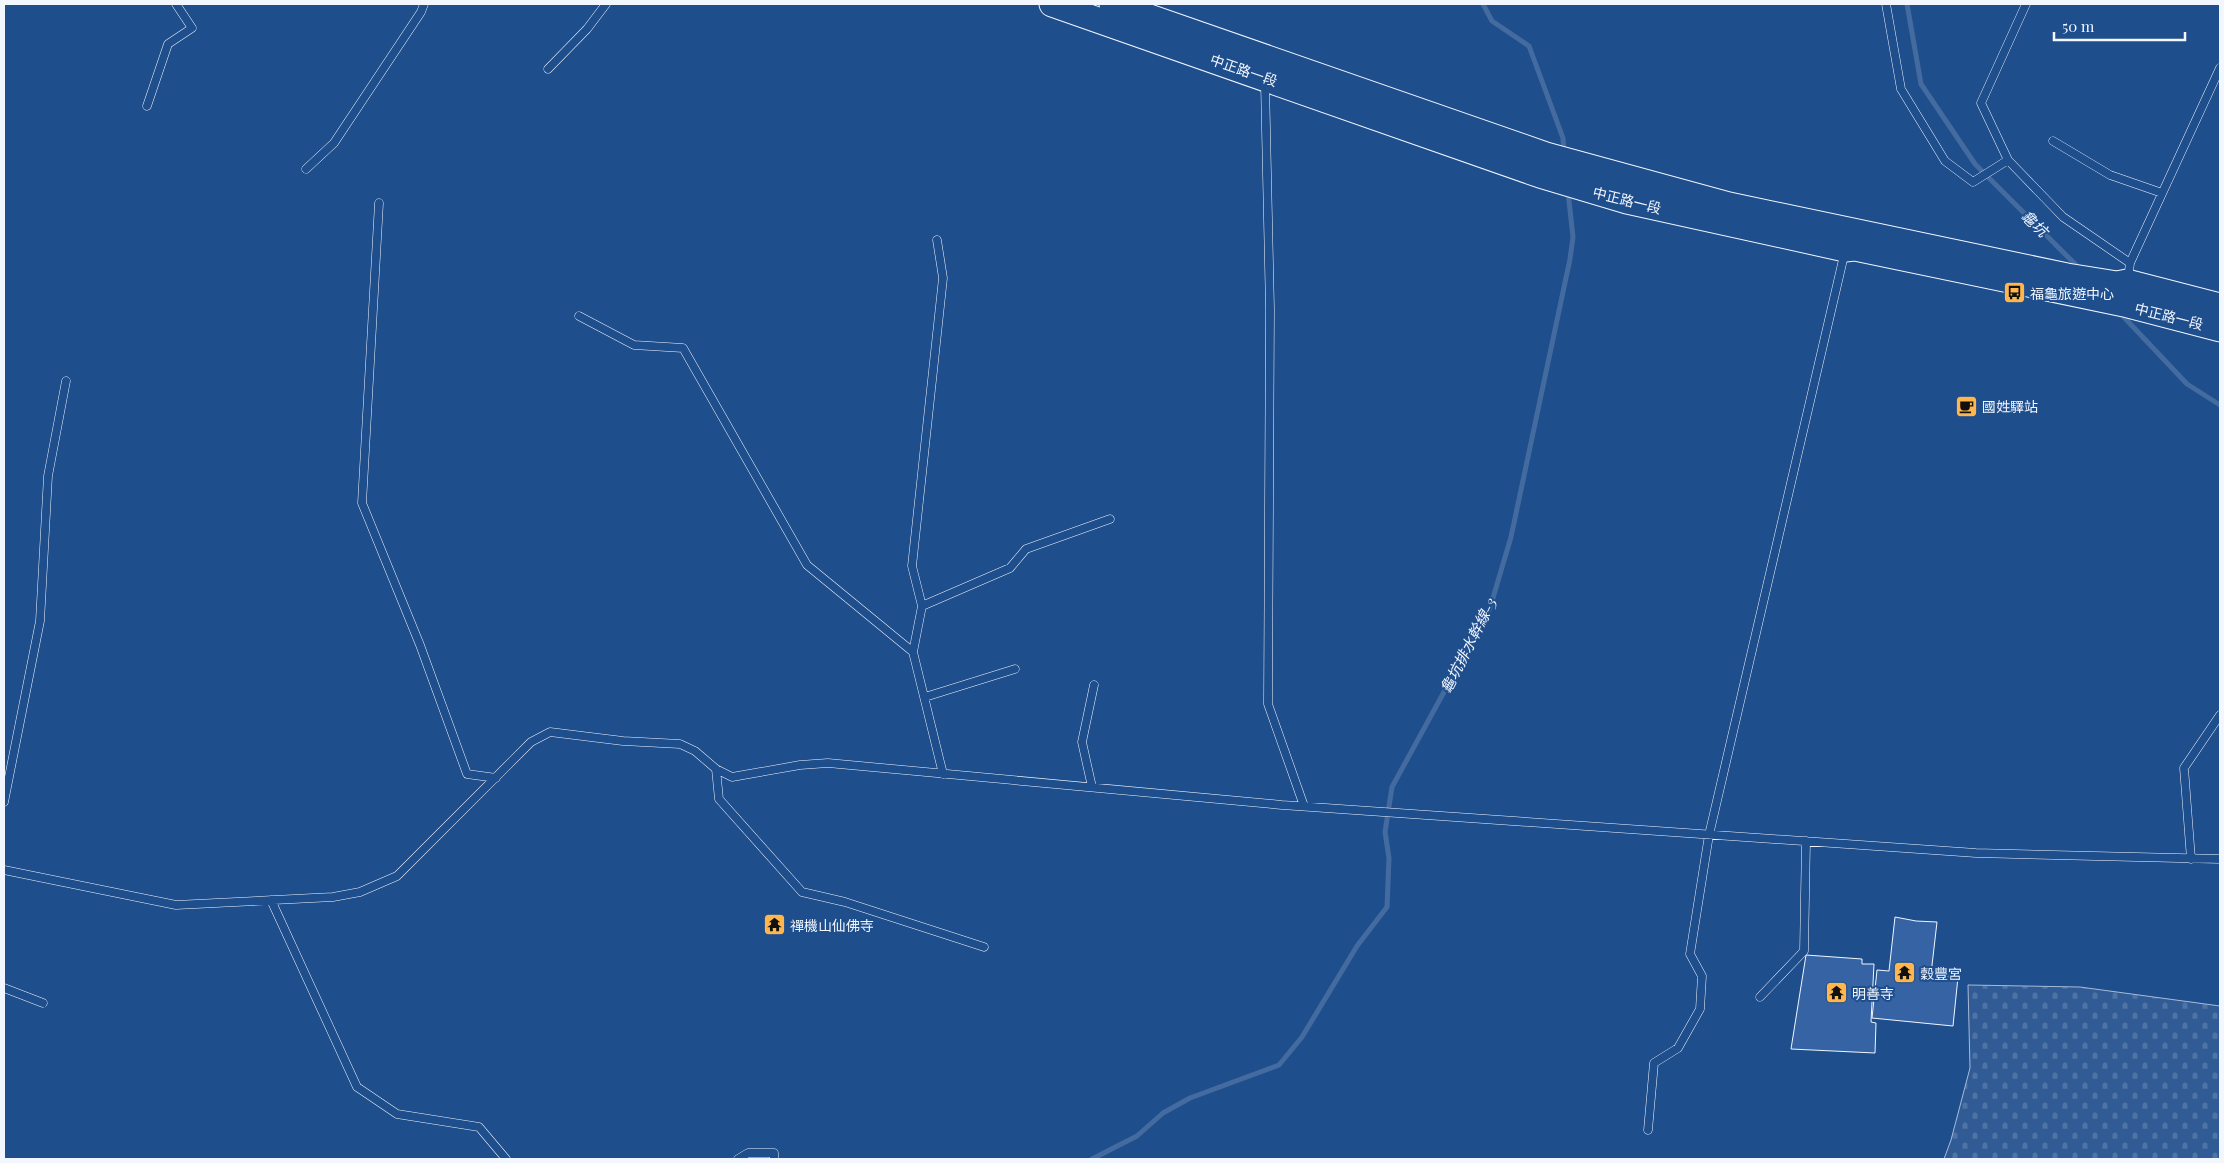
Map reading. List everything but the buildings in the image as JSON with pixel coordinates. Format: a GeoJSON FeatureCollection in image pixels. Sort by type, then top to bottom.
{"type":"FeatureCollection","features":[{"type":"Feature","properties":{"kind":"main road","name":"中正路一段"},"geometry":{"type":"LineString","coordinates":[[1052,4],[1268,69],[1554,168],[1578,175],[1729,205],[1847,240],[1855,248],[2071,285],[2125,287],[2220,306]]}},
{"type":"Feature","properties":{"kind":"main road","name":"中正路一段"},"geometry":{"type":"LineString","coordinates":[[1112,4],[1268,69]]}},
{"type":"Feature","properties":{"kind":"main road","name":"中正路一段"},"geometry":{"type":"LineString","coordinates":[[2125,287],[2220,329]]}},
{"type":"Feature","properties":{"kind":"lane"},"geometry":{"type":"LineString","coordinates":[[147,106],[168,44],[192,28],[176,4]]}},
{"type":"Feature","properties":{"kind":"lane"},"geometry":{"type":"LineString","coordinates":[[306,169],[334,143],[421,12],[424,4]]}},
{"type":"Feature","properties":{"kind":"lane"},"geometry":{"type":"LineString","coordinates":[[548,69],[587,29],[606,4]]}},
{"type":"Feature","properties":{"kind":"lane"},"geometry":{"type":"LineString","coordinates":[[1886,4],[1901,89],[1945,161],[1973,182],[2008,161]]}},
{"type":"Feature","properties":{"kind":"lane"},"geometry":{"type":"LineString","coordinates":[[2026,4],[1981,103],[2008,161],[2063,217],[2125,287],[2162,193],[2220,68]]}},
{"type":"Feature","properties":{"kind":"lane"},"geometry":{"type":"LineString","coordinates":[[1268,69],[1270,309],[1268,704],[1304,806]]}},
{"type":"Feature","properties":{"kind":"lane"},"geometry":{"type":"LineString","coordinates":[[2053,141],[2110,175],[2162,193]]}},
{"type":"Feature","properties":{"kind":"lane"},"geometry":{"type":"LineString","coordinates":[[379,204],[362,503],[420,645],[467,774],[496,778]]}},
{"type":"Feature","properties":{"kind":"lane"},"geometry":{"type":"LineString","coordinates":[[937,240],[942,278],[912,566],[922,606],[913,652],[943,774]]}},
{"type":"Feature","properties":{"kind":"lane"},"geometry":{"type":"LineString","coordinates":[[1648,1130],[1654,1063],[1678,1048],[1700,1009],[1702,976],[1690,954],[1709,835],[1847,240]]}},
{"type":"Feature","properties":{"kind":"lane"},"geometry":{"type":"LineString","coordinates":[[579,316],[634,345],[683,348],[807,565],[913,652]]}},
{"type":"Feature","properties":{"kind":"lane"},"geometry":{"type":"LineString","coordinates":[[4,802],[40,621],[48,476],[66,382]]}},
{"type":"Feature","properties":{"kind":"lane"},"geometry":{"type":"LineString","coordinates":[[922,606],[1010,568],[1026,549],[1110,519]]}},
{"type":"Feature","properties":{"kind":"lane"},"geometry":{"type":"LineString","coordinates":[[925,697],[1015,669]]}},
{"type":"Feature","properties":{"kind":"lane"},"geometry":{"type":"LineString","coordinates":[[1092,787],[1082,742],[1094,685]]}},
{"type":"Feature","properties":{"kind":"lane"},"geometry":{"type":"LineString","coordinates":[[2191,858],[2184,768],[2220,714]]}},
{"type":"Feature","properties":{"kind":"lane"},"geometry":{"type":"LineString","coordinates":[[4,870],[176,905],[333,898],[360,892],[397,876],[531,742],[550,732],[622,741],[680,744],[696,751],[716,769],[732,777],[800,765],[828,763],[1304,806],[1976,854],[2220,859]]}},
{"type":"Feature","properties":{"kind":"lane"},"geometry":{"type":"LineString","coordinates":[[716,769],[719,799],[802,892],[845,902],[984,948]]}},
{"type":"Feature","properties":{"kind":"lane"},"geometry":{"type":"LineString","coordinates":[[1760,997],[1804,951],[1806,841]]}},
{"type":"Feature","properties":{"kind":"lane"},"geometry":{"type":"LineString","coordinates":[[271,900],[357,1087],[398,1114],[479,1127],[506,1159]]}},
{"type":"Feature","properties":{"kind":"lane"},"geometry":{"type":"LineString","coordinates":[[4,988],[43,1003]]}},
{"type":"Feature","properties":{"kind":"lane"},"geometry":{"type":"LineString","coordinates":[[738,1159],[748,1153],[774,1153],[774,1159]]}},
{"type":"Feature","properties":{"kind":"green space"},"geometry":{"type":"Polygon","coordinates":[[[1968,985],[2080,987],[2220,1006],[2220,1159],[1944,1159],[1951,1140],[1970,1068],[1968,985]]]}},
{"type":"Feature","properties":{"kind":"waterway","name":"龜坑排水幹線-3"},"geometry":{"type":"LineString","coordinates":[[1483,4],[1492,21],[1529,46],[1563,138],[1564,154]]}},
{"type":"Feature","properties":{"kind":"waterway","name":"龜坑"},"geometry":{"type":"LineString","coordinates":[[1907,4],[1921,84],[1975,164],[2079,268]]}},
{"type":"Feature","properties":{"kind":"waterway","name":"龜坑排水幹線-3"},"geometry":{"type":"LineString","coordinates":[[1092,1159],[1137,1136],[1163,1113],[1190,1098],[1279,1065],[1302,1037],[1357,946],[1387,907],[1389,858],[1385,832],[1392,787],[1490,608],[1511,537],[1570,259],[1573,237],[1568,192]]}},
{"type":"Feature","properties":{"kind":"waterway","name":"龜坑"},"geometry":{"type":"LineString","coordinates":[[2120,313],[2187,384],[2220,405]]}},
{"type":"Feature","properties":{"kind":"place","name":"福龜旅遊中心"},"geometry":{"type":"Point","coordinates":[2014,293]}},
{"type":"Feature","properties":{"kind":"place","name":"國姓驛站"},"geometry":{"type":"Point","coordinates":[1966,406]}},
{"type":"Feature","properties":{"kind":"place","name":"禪機山仙佛寺"},"geometry":{"type":"Point","coordinates":[774,925]}},
{"type":"Feature","properties":{"kind":"place","name":"穀豐宮"},"geometry":{"type":"Point","coordinates":[1904,973]}},
{"type":"Feature","properties":{"kind":"place","name":"明善寺"},"geometry":{"type":"Point","coordinates":[1836,993]}}]}
